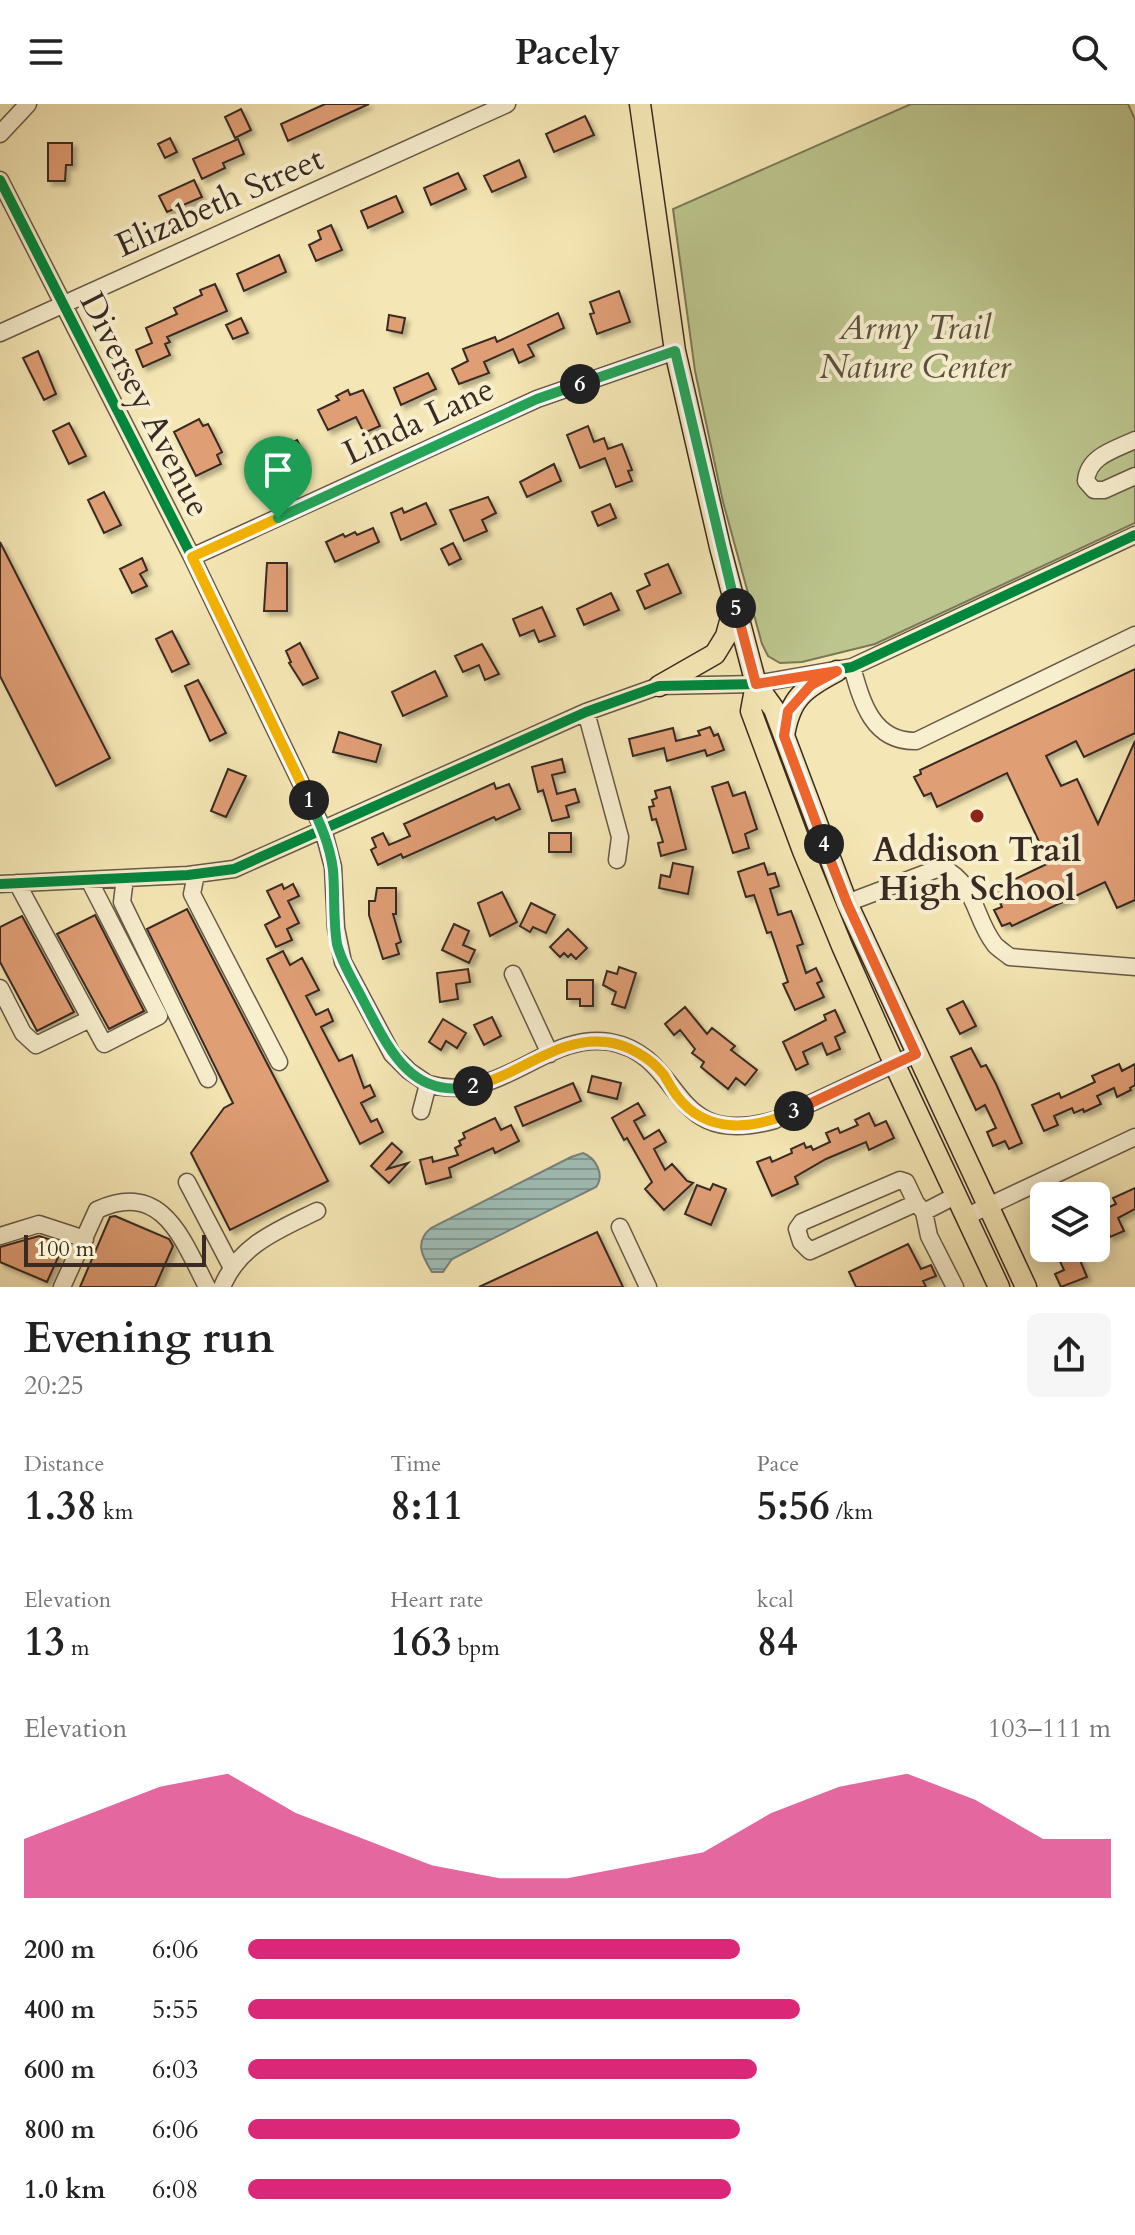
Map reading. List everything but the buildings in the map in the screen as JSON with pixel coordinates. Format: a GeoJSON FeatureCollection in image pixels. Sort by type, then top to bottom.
{"type":"FeatureCollection","features":[{"type":"Feature","properties":{"kind":"main road"},"geometry":{"type":"LineString","coordinates":[[640,104],[675,351],[756,684],[774,709],[784,736],[837,906],[894,1063],[999,1287]]}},
{"type":"Feature","properties":{"kind":"main road"},"geometry":{"type":"LineString","coordinates":[[659,686],[715,654],[726,636],[735,603]]}},
{"type":"Feature","properties":{"kind":"main road"},"geometry":{"type":"LineString","coordinates":[[784,736],[788,711],[811,685],[844,669]]}},
{"type":"Feature","properties":{"kind":"main road"},"geometry":{"type":"LineString","coordinates":[[756,684],[751,711],[837,906],[916,1054],[1026,1287]]}},
{"type":"Feature","properties":{"kind":"street"},"geometry":{"type":"LineString","coordinates":[[0,134],[28,104]]}},
{"type":"Feature","properties":{"kind":"street","name":"Elizabeth Street"},"geometry":{"type":"LineString","coordinates":[[0,333],[507,104]]}},
{"type":"Feature","properties":{"kind":"street","name":"Diversey Avenue"},"geometry":{"type":"LineString","coordinates":[[0,180],[329,826],[336,928],[343,962],[392,1054],[428,1084]]}},
{"type":"Feature","properties":{"kind":"street","name":"Linda Lane"},"geometry":{"type":"LineString","coordinates":[[192,557],[537,399],[675,351]]}},
{"type":"Feature","properties":{"kind":"street"},"geometry":{"type":"LineString","coordinates":[[1135,440],[1094,460],[1087,470],[1086,481],[1094,490],[1104,490],[1135,476]]}},
{"type":"Feature","properties":{"kind":"street"},"geometry":{"type":"LineString","coordinates":[[89,880],[159,1016],[104,1044],[8,883],[196,874],[234,869],[586,712],[659,686],[756,684],[844,669],[1135,535]]}},
{"type":"Feature","properties":{"kind":"street"},"geometry":{"type":"LineString","coordinates":[[844,669],[875,723],[887,736],[901,741],[916,741],[1135,635]]}},
{"type":"Feature","properties":{"kind":"street"},"geometry":{"type":"LineString","coordinates":[[586,712],[620,837],[617,860]]}},
{"type":"Feature","properties":{"kind":"street"},"geometry":{"type":"LineString","coordinates":[[837,906],[942,867],[956,874],[966,885],[994,944],[1010,957],[1135,967]]}},
{"type":"Feature","properties":{"kind":"street"},"geometry":{"type":"LineString","coordinates":[[196,874],[192,894],[279,1062]]}},
{"type":"Feature","properties":{"kind":"street"},"geometry":{"type":"LineString","coordinates":[[125,878],[122,902],[208,1079]]}},
{"type":"Feature","properties":{"kind":"street"},"geometry":{"type":"LineString","coordinates":[[513,974],[550,1054]]}},
{"type":"Feature","properties":{"kind":"street"},"geometry":{"type":"LineString","coordinates":[[0,988],[23,1033],[36,1045],[90,1019]]}},
{"type":"Feature","properties":{"kind":"street"},"geometry":{"type":"LineString","coordinates":[[421,1111],[428,1084],[445,1089],[480,1085],[550,1054],[592,1041],[620,1045],[652,1063],[676,1095],[699,1116],[717,1124],[740,1127],[775,1120],[916,1054]]}},
{"type":"Feature","properties":{"kind":"street"},"geometry":{"type":"LineString","coordinates":[[965,1217],[1135,1137]]}},
{"type":"Feature","properties":{"kind":"street"},"geometry":{"type":"LineString","coordinates":[[955,1196],[920,1208],[810,1251],[801,1242],[797,1229],[802,1222],[900,1180],[906,1182],[920,1208],[929,1236],[955,1287]]}},
{"type":"Feature","properties":{"kind":"street"},"geometry":{"type":"LineString","coordinates":[[187,1182],[231,1266]]}},
{"type":"Feature","properties":{"kind":"street"},"geometry":{"type":"LineString","coordinates":[[62,1287],[97,1210],[116,1201],[146,1202],[179,1231],[207,1287]]}},
{"type":"Feature","properties":{"kind":"street"},"geometry":{"type":"LineString","coordinates":[[222,1287],[231,1266],[267,1236],[317,1211]]}},
{"type":"Feature","properties":{"kind":"street"},"geometry":{"type":"LineString","coordinates":[[0,1236],[39,1224],[85,1239]]}},
{"type":"Feature","properties":{"kind":"street"},"geometry":{"type":"LineString","coordinates":[[620,1227],[648,1287]]}},
{"type":"Feature","properties":{"kind":"green space","name":"Army Trail Nature Center"},"geometry":{"type":"Polygon","coordinates":[[[911,104],[1128,104],[1135,119],[1135,523],[875,644],[802,662],[780,663],[768,656],[762,644],[723,502],[695,371],[673,209],[911,104]]]}},
{"type":"Feature","properties":{"kind":"water"},"geometry":{"type":"Polygon","coordinates":[[[583,1153],[598,1167],[600,1177],[596,1187],[452,1259],[443,1272],[432,1272],[421,1249],[423,1239],[431,1228],[583,1153]]]}},
{"type":"Feature","properties":{"kind":"cycle path"},"geometry":{"type":"LineString","coordinates":[[0,180],[192,557],[323,829],[333,867],[336,928],[343,962],[392,1054],[428,1084]]}},
{"type":"Feature","properties":{"kind":"cycle path"},"geometry":{"type":"LineString","coordinates":[[0,884],[188,875],[234,869],[586,712],[659,686],[756,684],[852,667],[1135,535]]}},
{"type":"Feature","properties":{"kind":"place","name":"Addison Trail High School"},"geometry":{"type":"Point","coordinates":[977,816]}},
{"type":"Feature","properties":{"kind":"route"},"geometry":{"type":"LineString","coordinates":[[675,351],[720,547],[756,684],[837,671],[811,685],[788,711],[784,736],[847,903],[916,1054],[775,1120],[740,1127],[717,1124],[699,1116],[676,1095],[652,1063],[630,1049],[612,1043],[592,1041],[572,1045],[501,1078],[463,1089],[445,1089],[428,1084],[409,1071],[392,1054],[343,962],[336,928],[333,867],[323,829],[192,557],[278,518],[537,399],[675,351]]}}]}
